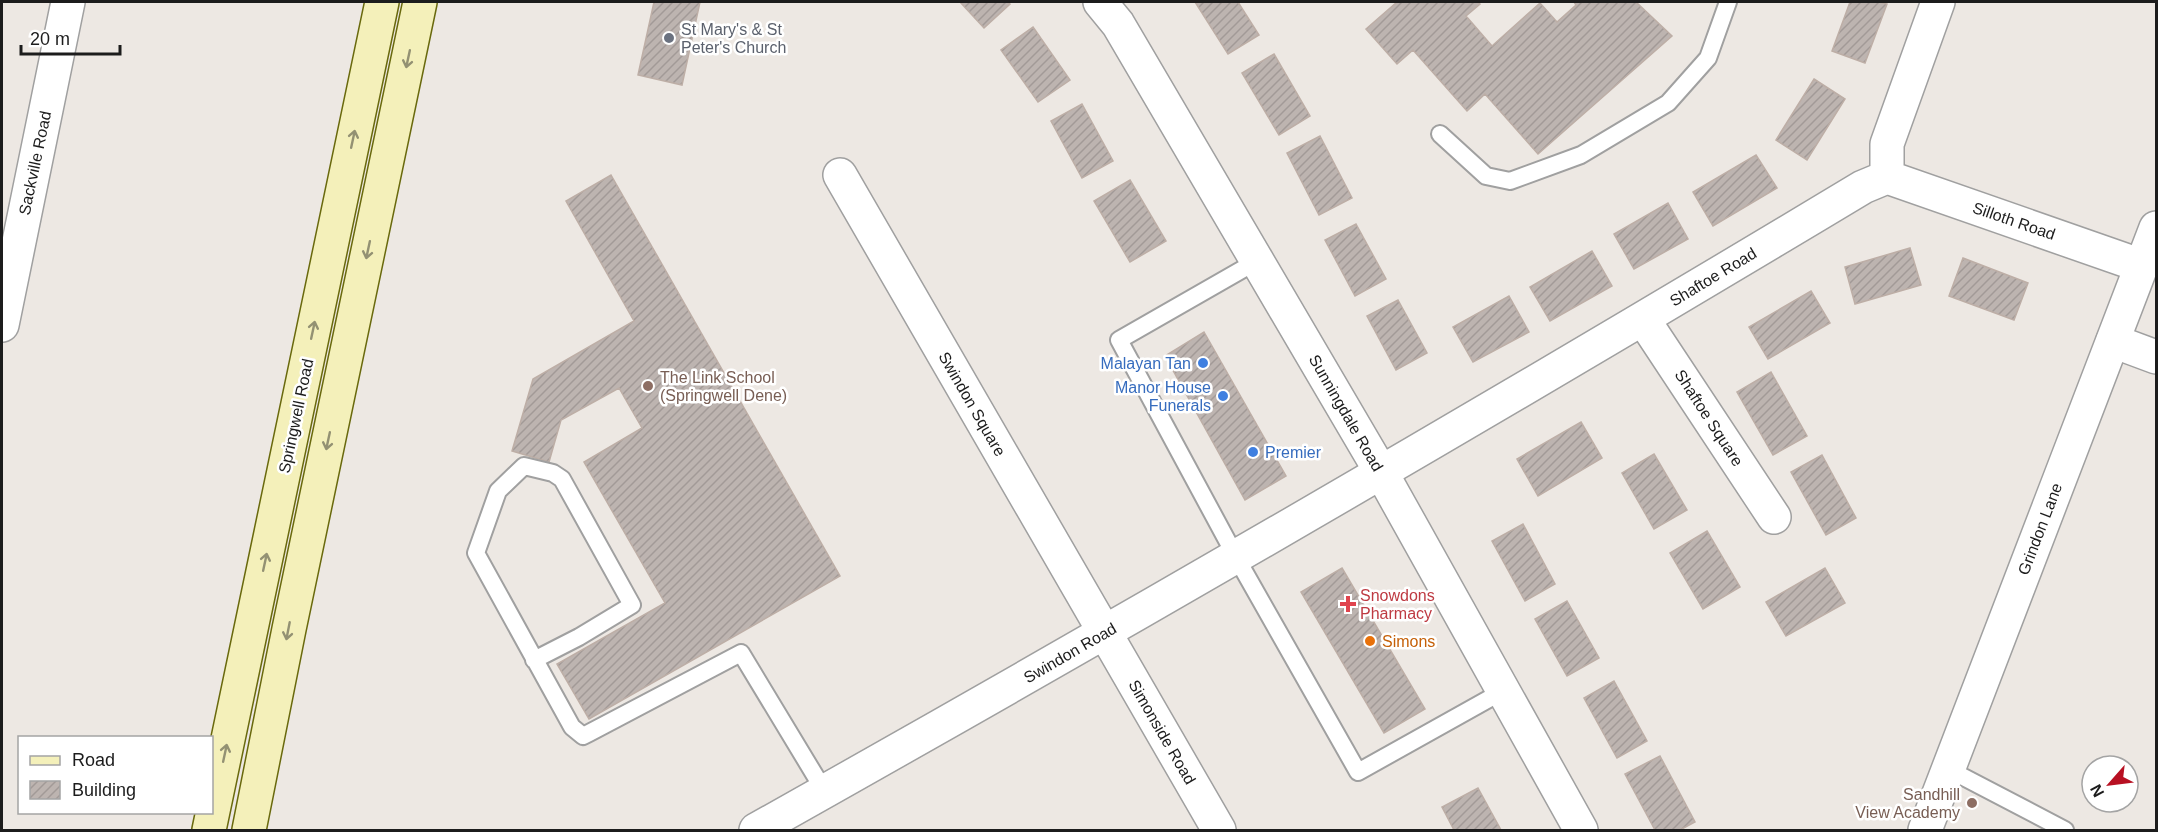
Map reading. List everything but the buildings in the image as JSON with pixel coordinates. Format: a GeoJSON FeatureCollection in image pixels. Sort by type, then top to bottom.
{"type":"FeatureCollection","features":[{"type":"Feature","properties":{"kind":"main road","name":"Springwell Road"},"geometry":{"type":"LineString","coordinates":[[213,812],[382,2]]}},
{"type":"Feature","properties":{"kind":"main road"},"geometry":{"type":"LineString","coordinates":[[249,831],[291,618],[420,2]]}},
{"type":"Feature","properties":{"kind":"main road","name":"Springwell Road"},"geometry":{"type":"LineString","coordinates":[[209,831],[213,814]]}},
{"type":"Feature","properties":{"kind":"street","name":"Sackville Road"},"geometry":{"type":"LineString","coordinates":[[2,325],[7,270],[68,2]]}},
{"type":"Feature","properties":{"kind":"street","name":"Sunningdale Road"},"geometry":{"type":"LineString","coordinates":[[1100,2],[1118,24],[1381,472],[1581,831]]}},
{"type":"Feature","properties":{"kind":"street"},"geometry":{"type":"LineString","coordinates":[[1887,177],[1887,144],[1938,2]]}},
{"type":"Feature","properties":{"kind":"street","name":"Swindon Square"},"geometry":{"type":"LineString","coordinates":[[840,175],[1105,633]]}},
{"type":"Feature","properties":{"kind":"street","name":"Silloth Road"},"geometry":{"type":"LineString","coordinates":[[1887,177],[2142,266]]}},
{"type":"Feature","properties":{"kind":"street","name":"Shaftoe Road"},"geometry":{"type":"LineString","coordinates":[[1381,472],[1863,187],[1887,177]]}},
{"type":"Feature","properties":{"kind":"street","name":"Grindon Lane"},"geometry":{"type":"LineString","coordinates":[[1925,831],[2157,228]]}},
{"type":"Feature","properties":{"kind":"street","name":"Shaftoe Square"},"geometry":{"type":"LineString","coordinates":[[1643,319],[1774,518]]}},
{"type":"Feature","properties":{"kind":"street"},"geometry":{"type":"LineString","coordinates":[[2113,341],[2157,357]]}},
{"type":"Feature","properties":{"kind":"street","name":"Swindon Road"},"geometry":{"type":"LineString","coordinates":[[756,831],[1105,633],[1381,472]]}},
{"type":"Feature","properties":{"kind":"street","name":"Simonside Road"},"geometry":{"type":"LineString","coordinates":[[1105,633],[1220,831]]}},
{"type":"Feature","properties":{"kind":"lane"},"geometry":{"type":"LineString","coordinates":[[1440,134],[1486,176],[1510,181],[1581,155],[1668,103],[1708,58],[1728,2]]}},
{"type":"Feature","properties":{"kind":"lane"},"geometry":{"type":"LineString","coordinates":[[1257,261],[1119,340],[1236,557],[1358,772],[1503,691]]}},
{"type":"Feature","properties":{"kind":"lane"},"geometry":{"type":"LineString","coordinates":[[534,660],[579,637],[632,605],[562,479],[553,473],[524,466],[498,491],[476,553],[534,660],[572,727],[583,735],[741,653],[825,792]]}},
{"type":"Feature","properties":{"kind":"lane"},"geometry":{"type":"LineString","coordinates":[[1948,769],[2065,831]]}},
{"type":"Feature","properties":{"kind":"place","name":"St Mary's & St Peter's Church"},"geometry":{"type":"Point","coordinates":[669,38]}},
{"type":"Feature","properties":{"kind":"place","name":"Malayan Tan"},"geometry":{"type":"Point","coordinates":[1203,363]}},
{"type":"Feature","properties":{"kind":"place","name":"The Link School (Springwell Dene)"},"geometry":{"type":"Point","coordinates":[648,386]}},
{"type":"Feature","properties":{"kind":"place","name":"Manor House Funerals"},"geometry":{"type":"Point","coordinates":[1223,396]}},
{"type":"Feature","properties":{"kind":"place","name":"Premier"},"geometry":{"type":"Point","coordinates":[1253,452]}},
{"type":"Feature","properties":{"kind":"place","name":"Snowdons Pharmacy"},"geometry":{"type":"Point","coordinates":[1348,604]}},
{"type":"Feature","properties":{"kind":"place","name":"Simons"},"geometry":{"type":"Point","coordinates":[1370,641]}},
{"type":"Feature","properties":{"kind":"place","name":"Sandhill View Academy"},"geometry":{"type":"Point","coordinates":[1972,803]}}]}
